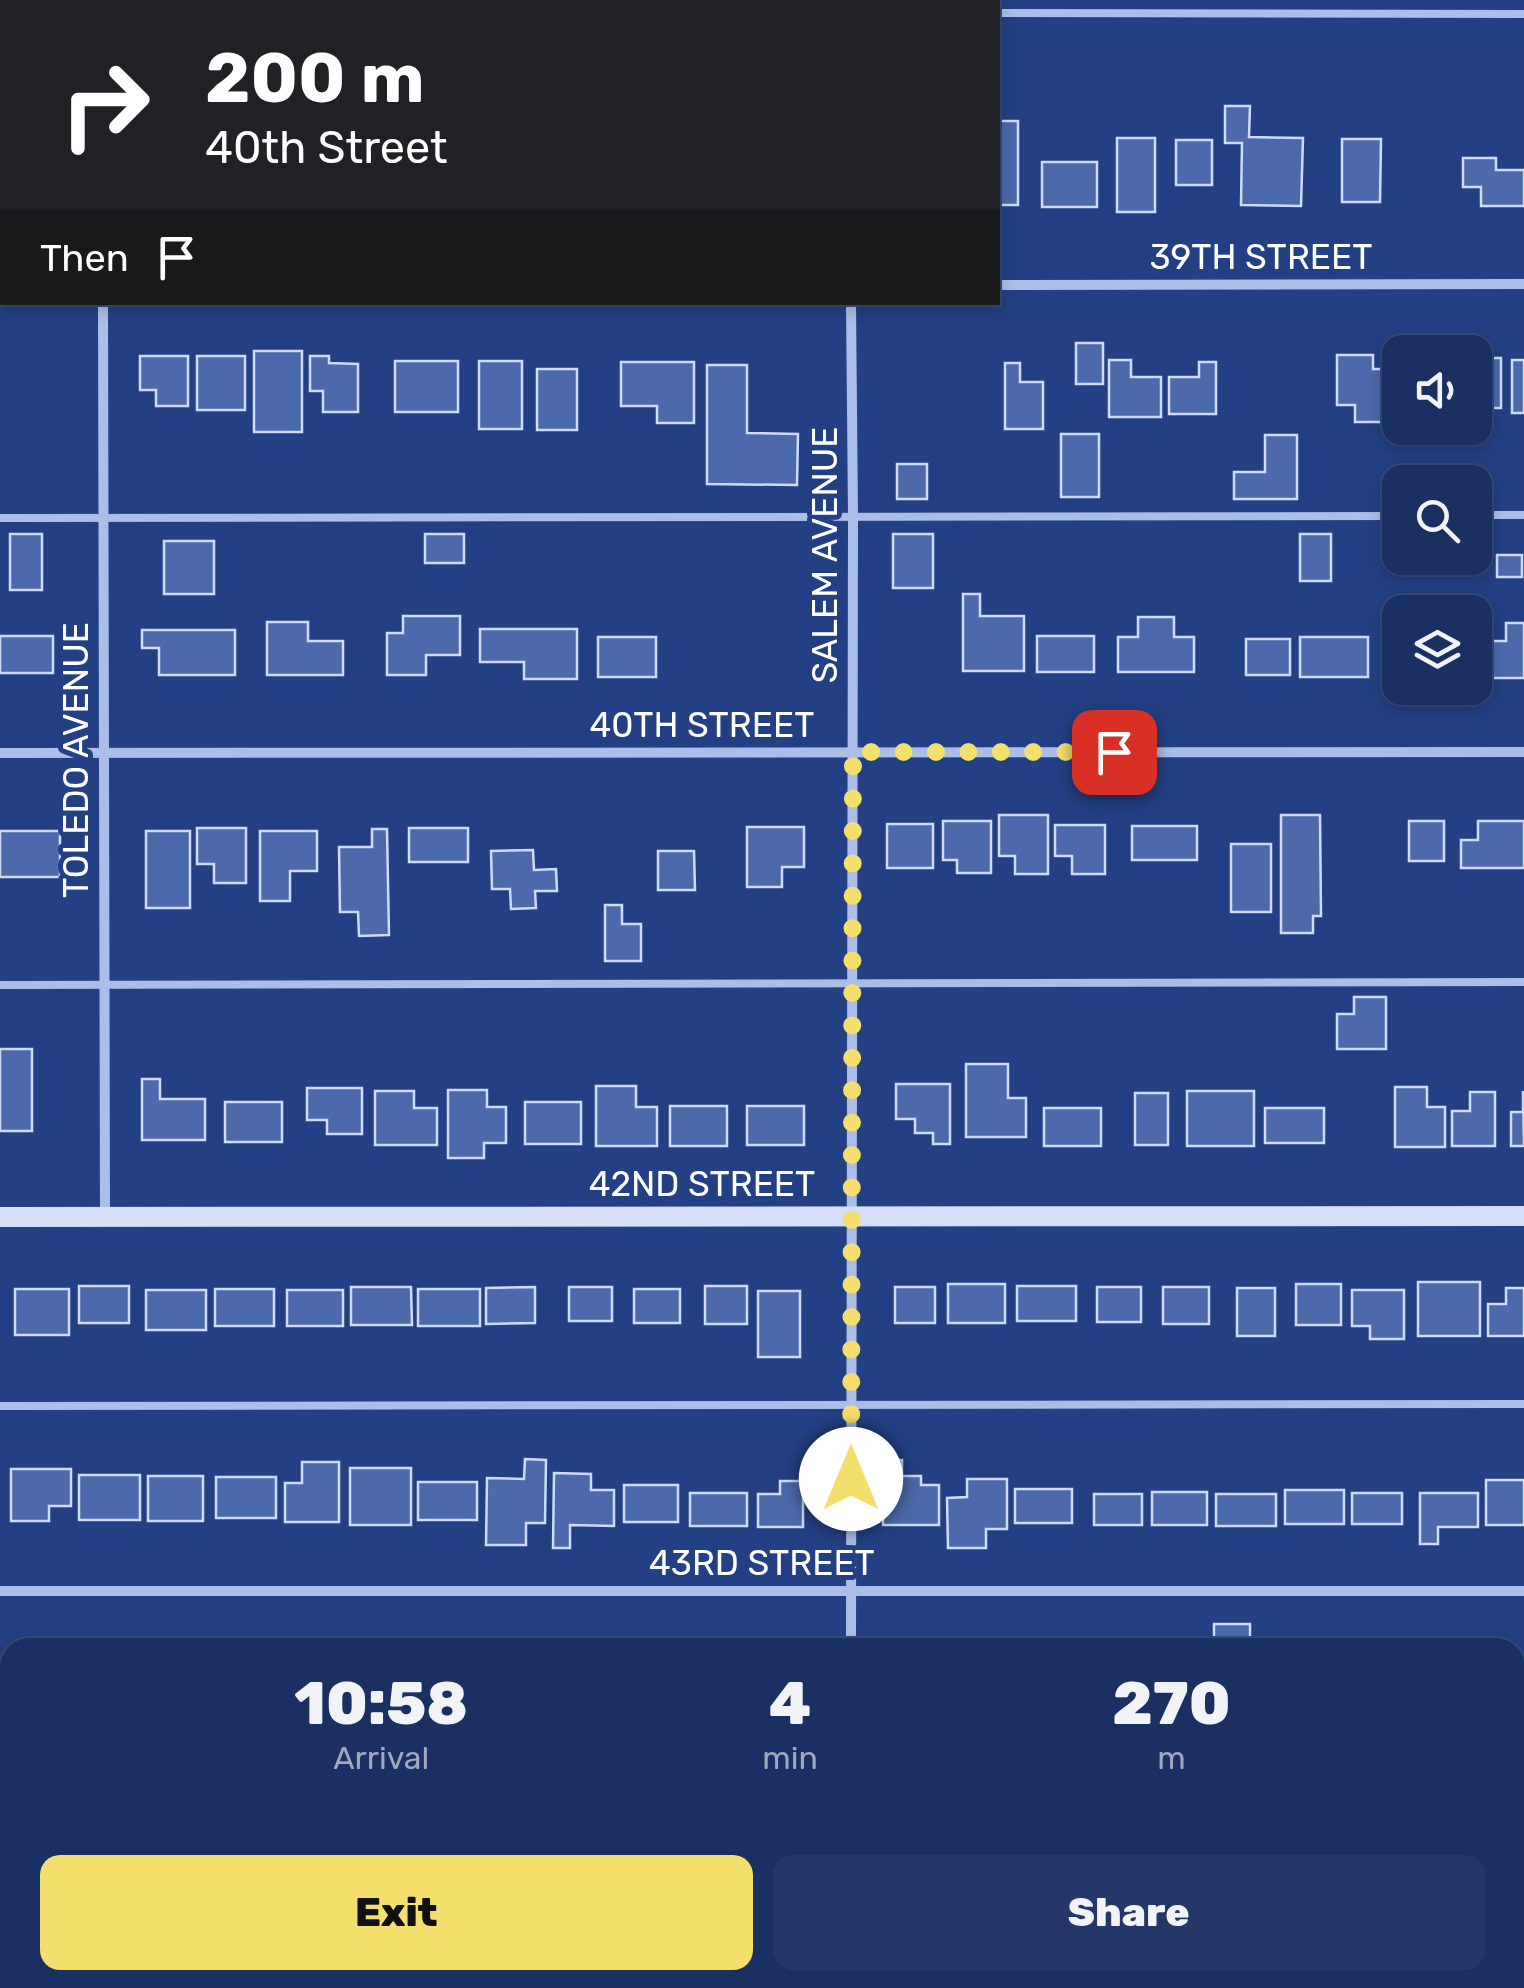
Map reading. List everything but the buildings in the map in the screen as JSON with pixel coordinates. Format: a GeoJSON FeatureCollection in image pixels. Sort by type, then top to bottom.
{"type":"FeatureCollection","features":[{"type":"Feature","properties":{"kind":"street","name":"39TH STREET"},"geometry":{"type":"LineString","coordinates":[[1000,285],[1524,284]]}},
{"type":"Feature","properties":{"kind":"street","name":"TOLEDO AVENUE"},"geometry":{"type":"LineString","coordinates":[[103,305],[105,1217]]}},
{"type":"Feature","properties":{"kind":"street","name":"SALEM AVENUE"},"geometry":{"type":"LineString","coordinates":[[851,305],[851,1638]]}},
{"type":"Feature","properties":{"kind":"street","name":"40TH STREET"},"geometry":{"type":"LineString","coordinates":[[0,753],[1524,752]]}},
{"type":"Feature","properties":{"kind":"street","name":"42ND STREET"},"geometry":{"type":"LineString","coordinates":[[0,1217],[1524,1216]]}},
{"type":"Feature","properties":{"kind":"street","name":"43RD STREET"},"geometry":{"type":"LineString","coordinates":[[0,1591],[1524,1591]]}},
{"type":"Feature","properties":{"kind":"lane"},"geometry":{"type":"LineString","coordinates":[[1000,13],[1524,14]]}},
{"type":"Feature","properties":{"kind":"lane"},"geometry":{"type":"LineString","coordinates":[[1492,516],[1524,515]]}},
{"type":"Feature","properties":{"kind":"lane"},"geometry":{"type":"LineString","coordinates":[[0,518],[1382,516]]}},
{"type":"Feature","properties":{"kind":"lane"},"geometry":{"type":"LineString","coordinates":[[0,986],[1524,982]]}},
{"type":"Feature","properties":{"kind":"lane"},"geometry":{"type":"LineString","coordinates":[[0,1406],[1524,1404]]}},
{"type":"Feature","properties":{"kind":"route"},"geometry":{"type":"LineString","coordinates":[[851,1479],[853,752],[1114,752]]}}]}
